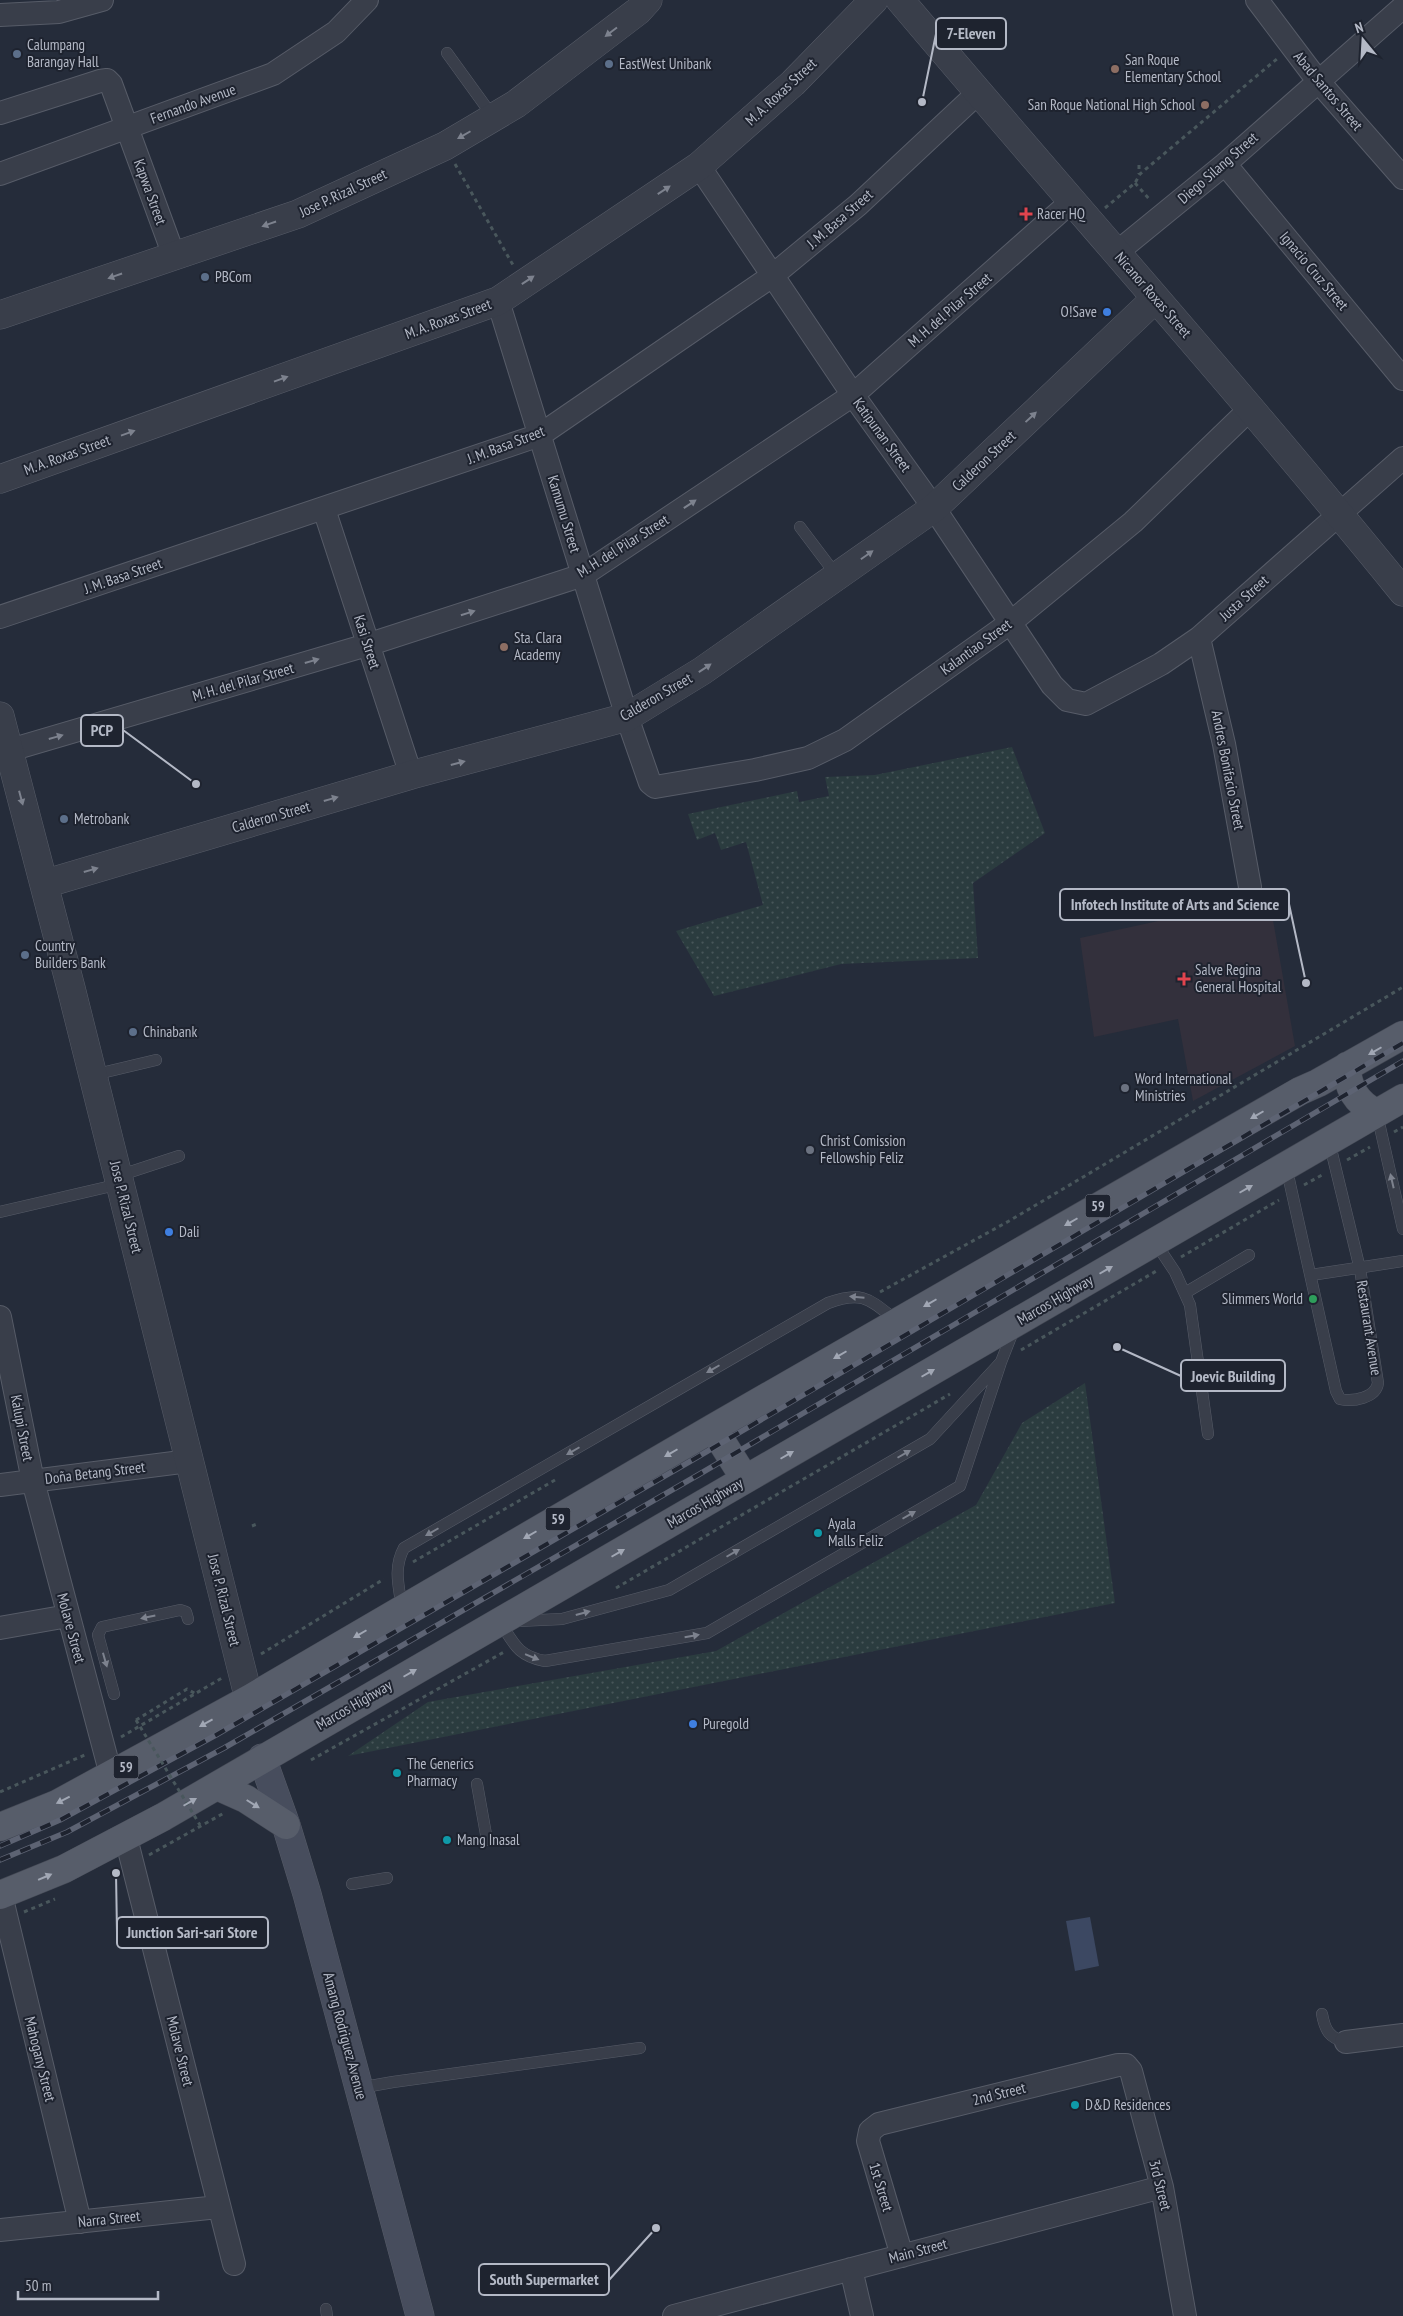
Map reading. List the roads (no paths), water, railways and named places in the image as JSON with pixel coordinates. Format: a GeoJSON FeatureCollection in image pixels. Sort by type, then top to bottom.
{"type":"FeatureCollection","features":[{"type":"Feature","properties":{"kind":"main road","name":"59"},"geometry":{"type":"LineString","coordinates":[[0,1827],[57,1804],[249,1700],[898,1321],[1291,1096],[1403,1035]]}},
{"type":"Feature","properties":{"kind":"main road"},"geometry":{"type":"LineString","coordinates":[[1347,1066],[1347,1076],[1354,1094],[1360,1102],[1376,1113]]}},
{"type":"Feature","properties":{"kind":"main road"},"geometry":{"type":"LineString","coordinates":[[1318,1083],[1340,1102],[1347,1120],[1338,1146]]}},
{"type":"Feature","properties":{"kind":"main road","name":"Marcos Highway"},"geometry":{"type":"LineString","coordinates":[[2,1903],[64,1869],[137,1851],[217,1786],[262,1758],[1018,1321],[1162,1253],[1286,1166],[1338,1146],[1376,1113],[1403,1098]]}},
{"type":"Feature","properties":{"kind":"main road"},"geometry":{"type":"LineString","coordinates":[[713,1428],[745,1479]]}},
{"type":"Feature","properties":{"kind":"main road","name":"Amang Rodriguez Avenue"},"geometry":{"type":"LineString","coordinates":[[262,1758],[286,1825],[420,2316]]}},
{"type":"Feature","properties":{"kind":"main road"},"geometry":{"type":"LineString","coordinates":[[217,1786],[235,1804],[286,1825]]}},
{"type":"Feature","properties":{"kind":"street"},"geometry":{"type":"LineString","coordinates":[[0,16],[59,12],[102,0]]}},
{"type":"Feature","properties":{"kind":"street","name":"Fernando Avenue"},"geometry":{"type":"LineString","coordinates":[[0,174],[273,74],[336,32],[367,0]]}},
{"type":"Feature","properties":{"kind":"street","name":"Jose P. Rizal Street"},"geometry":{"type":"LineString","coordinates":[[0,315],[298,214],[445,146],[516,104],[638,11],[648,0]]}},
{"type":"Feature","properties":{"kind":"street","name":"M. A. Roxas Street"},"geometry":{"type":"LineString","coordinates":[[0,479],[498,301],[699,166],[793,83],[874,0]]}},
{"type":"Feature","properties":{"kind":"street","name":"Nicanor Roxas Street"},"geometry":{"type":"LineString","coordinates":[[900,0],[980,91],[1155,299],[1251,408],[1403,592]]}},
{"type":"Feature","properties":{"kind":"street","name":"Abad Santos Street"},"geometry":{"type":"LineString","coordinates":[[1257,0],[1318,81],[1403,178]]}},
{"type":"Feature","properties":{"kind":"street","name":"Diego Silang Street"},"geometry":{"type":"LineString","coordinates":[[1116,253],[1225,164],[1403,7]]}},
{"type":"Feature","properties":{"kind":"street","name":"Kapwa Street"},"geometry":{"type":"LineString","coordinates":[[0,113],[107,80],[111,84],[174,256]]}},
{"type":"Feature","properties":{"kind":"street","name":"J. M. Basa Street"},"geometry":{"type":"LineString","coordinates":[[0,617],[540,435],[772,276],[858,205],[980,91]]}},
{"type":"Feature","properties":{"kind":"street","name":"Ignacio Cruz Street"},"geometry":{"type":"LineString","coordinates":[[1225,164],[1403,379]]}},
{"type":"Feature","properties":{"kind":"street","name":"Katipunan Street"},"geometry":{"type":"LineString","coordinates":[[699,166],[853,395],[934,508],[1052,685],[1067,700]]}},
{"type":"Feature","properties":{"kind":"street","name":"M. H. del Pilar Street"},"geometry":{"type":"LineString","coordinates":[[4,752],[367,645],[583,575],[853,395],[1080,211]]}},
{"type":"Feature","properties":{"kind":"street","name":"Calderon Street"},"geometry":{"type":"LineString","coordinates":[[44,884],[411,776],[627,718],[702,671],[934,508],[1155,299]]}},
{"type":"Feature","properties":{"kind":"street","name":"Kamumu Street"},"geometry":{"type":"LineString","coordinates":[[498,301],[627,718],[650,783]]}},
{"type":"Feature","properties":{"kind":"street","name":"Kalantiao Street"},"geometry":{"type":"LineString","coordinates":[[650,783],[655,787],[661,787],[755,770],[808,758],[826,751],[845,740],[1010,623],[1132,522],[1251,408]]}},
{"type":"Feature","properties":{"kind":"street","name":"Justa Street"},"geometry":{"type":"LineString","coordinates":[[1067,700],[1086,704],[1161,664],[1199,638],[1403,458]]}},
{"type":"Feature","properties":{"kind":"street","name":"Kasi Street"},"geometry":{"type":"LineString","coordinates":[[324,509],[411,776]]}},
{"type":"Feature","properties":{"kind":"street","name":"Andres Bonifacio Street"},"geometry":{"type":"LineString","coordinates":[[1199,638],[1224,744],[1250,887],[1249,895],[1242,900]]}},
{"type":"Feature","properties":{"kind":"street","name":"Jose P. Rizal Street"},"geometry":{"type":"LineString","coordinates":[[0,716],[4,752],[44,884],[249,1700]]}},
{"type":"Feature","properties":{"kind":"street","name":"Kalupi Street"},"geometry":{"type":"LineString","coordinates":[[0,1317],[33,1481]]}},
{"type":"Feature","properties":{"kind":"street","name":"Doña Betang Street"},"geometry":{"type":"LineString","coordinates":[[0,1485],[189,1461]]}},
{"type":"Feature","properties":{"kind":"street","name":"Molave Street"},"geometry":{"type":"LineString","coordinates":[[33,1481],[111,1775]]}},
{"type":"Feature","properties":{"kind":"street"},"geometry":{"type":"LineString","coordinates":[[0,1628],[68,1616]]}},
{"type":"Feature","properties":{"kind":"street","name":"Molave Street"},"geometry":{"type":"LineString","coordinates":[[137,1851],[218,2207],[234,2264]]}},
{"type":"Feature","properties":{"kind":"street","name":"Mahogany Street"},"geometry":{"type":"LineString","coordinates":[[2,1903],[80,2222]]}},
{"type":"Feature","properties":{"kind":"street"},"geometry":{"type":"LineString","coordinates":[[1346,2042],[1403,2035]]}},
{"type":"Feature","properties":{"kind":"street","name":"2nd Street"},"geometry":{"type":"LineString","coordinates":[[879,2124],[1118,2065]]}},
{"type":"Feature","properties":{"kind":"street","name":"3rd Street"},"geometry":{"type":"LineString","coordinates":[[1118,2065],[1126,2065],[1130,2071],[1162,2187],[1185,2316]]}},
{"type":"Feature","properties":{"kind":"street","name":"1st Street"},"geometry":{"type":"LineString","coordinates":[[879,2124],[870,2131],[868,2141],[902,2256]]}},
{"type":"Feature","properties":{"kind":"street","name":"Main Street"},"geometry":{"type":"LineString","coordinates":[[674,2316],[1162,2187]]}},
{"type":"Feature","properties":{"kind":"street","name":"Narra Street"},"geometry":{"type":"LineString","coordinates":[[0,2230],[218,2207]]}},
{"type":"Feature","properties":{"kind":"street"},"geometry":{"type":"LineString","coordinates":[[850,2269],[862,2316]]}},
{"type":"Feature","properties":{"kind":"lane"},"geometry":{"type":"LineString","coordinates":[[447,53],[494,118]]}},
{"type":"Feature","properties":{"kind":"lane"},"geometry":{"type":"LineString","coordinates":[[800,527],[837,576]]}},
{"type":"Feature","properties":{"kind":"lane"},"geometry":{"type":"LineString","coordinates":[[93,1075],[156,1060]]}},
{"type":"Feature","properties":{"kind":"lane"},"geometry":{"type":"LineString","coordinates":[[1376,1113],[1403,1229]]}},
{"type":"Feature","properties":{"kind":"lane","name":"Restaurant Avenue"},"geometry":{"type":"LineString","coordinates":[[1286,1166],[1336,1391],[1340,1398],[1347,1400],[1372,1395],[1377,1390],[1378,1383],[1338,1146]]}},
{"type":"Feature","properties":{"kind":"lane"},"geometry":{"type":"LineString","coordinates":[[0,1212],[119,1180],[179,1156]]}},
{"type":"Feature","properties":{"kind":"lane"},"geometry":{"type":"LineString","coordinates":[[1162,1253],[1190,1305],[1208,1434]]}},
{"type":"Feature","properties":{"kind":"lane"},"geometry":{"type":"LineString","coordinates":[[1185,1293],[1249,1255]]}},
{"type":"Feature","properties":{"kind":"lane"},"geometry":{"type":"LineString","coordinates":[[1311,1275],[1403,1261]]}},
{"type":"Feature","properties":{"kind":"lane"},"geometry":{"type":"LineString","coordinates":[[402,1610],[396,1572],[398,1558],[404,1548],[828,1303],[846,1296],[868,1298],[898,1321]]}},
{"type":"Feature","properties":{"kind":"lane"},"geometry":{"type":"LineString","coordinates":[[1001,1362],[930,1440],[669,1590],[562,1619],[500,1622],[515,1646],[530,1658],[545,1661],[707,1634],[960,1486],[1001,1362],[1018,1321]]}},
{"type":"Feature","properties":{"kind":"lane"},"geometry":{"type":"LineString","coordinates":[[114,1694],[98,1635],[102,1627],[180,1610],[186,1612],[188,1620]]}},
{"type":"Feature","properties":{"kind":"lane"},"geometry":{"type":"LineString","coordinates":[[477,1784],[487,1840]]}},
{"type":"Feature","properties":{"kind":"lane"},"geometry":{"type":"LineString","coordinates":[[352,1884],[387,1878]]}},
{"type":"Feature","properties":{"kind":"lane"},"geometry":{"type":"LineString","coordinates":[[1322,2014],[1325,2029],[1331,2037],[1346,2042]]}},
{"type":"Feature","properties":{"kind":"lane"},"geometry":{"type":"LineString","coordinates":[[359,2088],[640,2048]]}},
{"type":"Feature","properties":{"kind":"water"},"geometry":{"type":"Polygon","coordinates":[[[1090,1917],[1099,1966],[1075,1971],[1066,1921],[1090,1917]]]}},
{"type":"Feature","properties":{"kind":"railway"},"geometry":{"type":"LineString","coordinates":[[0,1846],[60,1820],[216,1735],[689,1462],[1403,1043]]}},
{"type":"Feature","properties":{"kind":"railway"},"geometry":{"type":"LineString","coordinates":[[0,1860],[67,1832],[224,1748],[698,1475],[1403,1061]]}},
{"type":"Feature","properties":{"kind":"place","name":"Calumpang Barangay Hall"},"geometry":{"type":"Point","coordinates":[17,54]}},
{"type":"Feature","properties":{"kind":"place","name":"EastWest Unibank"},"geometry":{"type":"Point","coordinates":[609,64]}},
{"type":"Feature","properties":{"kind":"place","name":"San Roque Elementary School"},"geometry":{"type":"Point","coordinates":[1115,69]}},
{"type":"Feature","properties":{"kind":"place","name":"7-Eleven"},"geometry":{"type":"Point","coordinates":[922,102]}},
{"type":"Feature","properties":{"kind":"place","name":"San Roque National High School"},"geometry":{"type":"Point","coordinates":[1205,105]}},
{"type":"Feature","properties":{"kind":"place","name":"Racer HQ"},"geometry":{"type":"Point","coordinates":[1026,214]}},
{"type":"Feature","properties":{"kind":"place","name":"PBCom"},"geometry":{"type":"Point","coordinates":[205,277]}},
{"type":"Feature","properties":{"kind":"place","name":"O!Save"},"geometry":{"type":"Point","coordinates":[1107,312]}},
{"type":"Feature","properties":{"kind":"place","name":"Sta. Clara Academy"},"geometry":{"type":"Point","coordinates":[504,647]}},
{"type":"Feature","properties":{"kind":"place","name":"PCP"},"geometry":{"type":"Point","coordinates":[196,784]}},
{"type":"Feature","properties":{"kind":"place","name":"Metrobank"},"geometry":{"type":"Point","coordinates":[64,819]}},
{"type":"Feature","properties":{"kind":"place","name":"Country Builders Bank"},"geometry":{"type":"Point","coordinates":[25,955]}},
{"type":"Feature","properties":{"kind":"place","name":"Salve Regina General Hospital"},"geometry":{"type":"Point","coordinates":[1184,979]}},
{"type":"Feature","properties":{"kind":"place","name":"Infotech Institute of Arts and Science"},"geometry":{"type":"Point","coordinates":[1306,983]}},
{"type":"Feature","properties":{"kind":"place","name":"Chinabank"},"geometry":{"type":"Point","coordinates":[133,1032]}},
{"type":"Feature","properties":{"kind":"place","name":"Word International Ministries"},"geometry":{"type":"Point","coordinates":[1125,1088]}},
{"type":"Feature","properties":{"kind":"place","name":"Christ Comission Fellowship Feliz"},"geometry":{"type":"Point","coordinates":[810,1150]}},
{"type":"Feature","properties":{"kind":"place","name":"Dali"},"geometry":{"type":"Point","coordinates":[169,1232]}},
{"type":"Feature","properties":{"kind":"place","name":"Slimmers World"},"geometry":{"type":"Point","coordinates":[1313,1299]}},
{"type":"Feature","properties":{"kind":"place","name":"Joevic Building"},"geometry":{"type":"Point","coordinates":[1117,1347]}},
{"type":"Feature","properties":{"kind":"place","name":"Ayala Malls Feliz"},"geometry":{"type":"Point","coordinates":[818,1533]}},
{"type":"Feature","properties":{"kind":"place","name":"Puregold"},"geometry":{"type":"Point","coordinates":[693,1724]}},
{"type":"Feature","properties":{"kind":"place","name":"The Generics Pharmacy"},"geometry":{"type":"Point","coordinates":[397,1773]}},
{"type":"Feature","properties":{"kind":"place","name":"Mang Inasal"},"geometry":{"type":"Point","coordinates":[447,1840]}},
{"type":"Feature","properties":{"kind":"place","name":"Junction Sari-sari Store"},"geometry":{"type":"Point","coordinates":[116,1873]}},
{"type":"Feature","properties":{"kind":"place","name":"D&D Residences"},"geometry":{"type":"Point","coordinates":[1075,2105]}},
{"type":"Feature","properties":{"kind":"place","name":"South Supermarket"},"geometry":{"type":"Point","coordinates":[656,2228]}}]}
